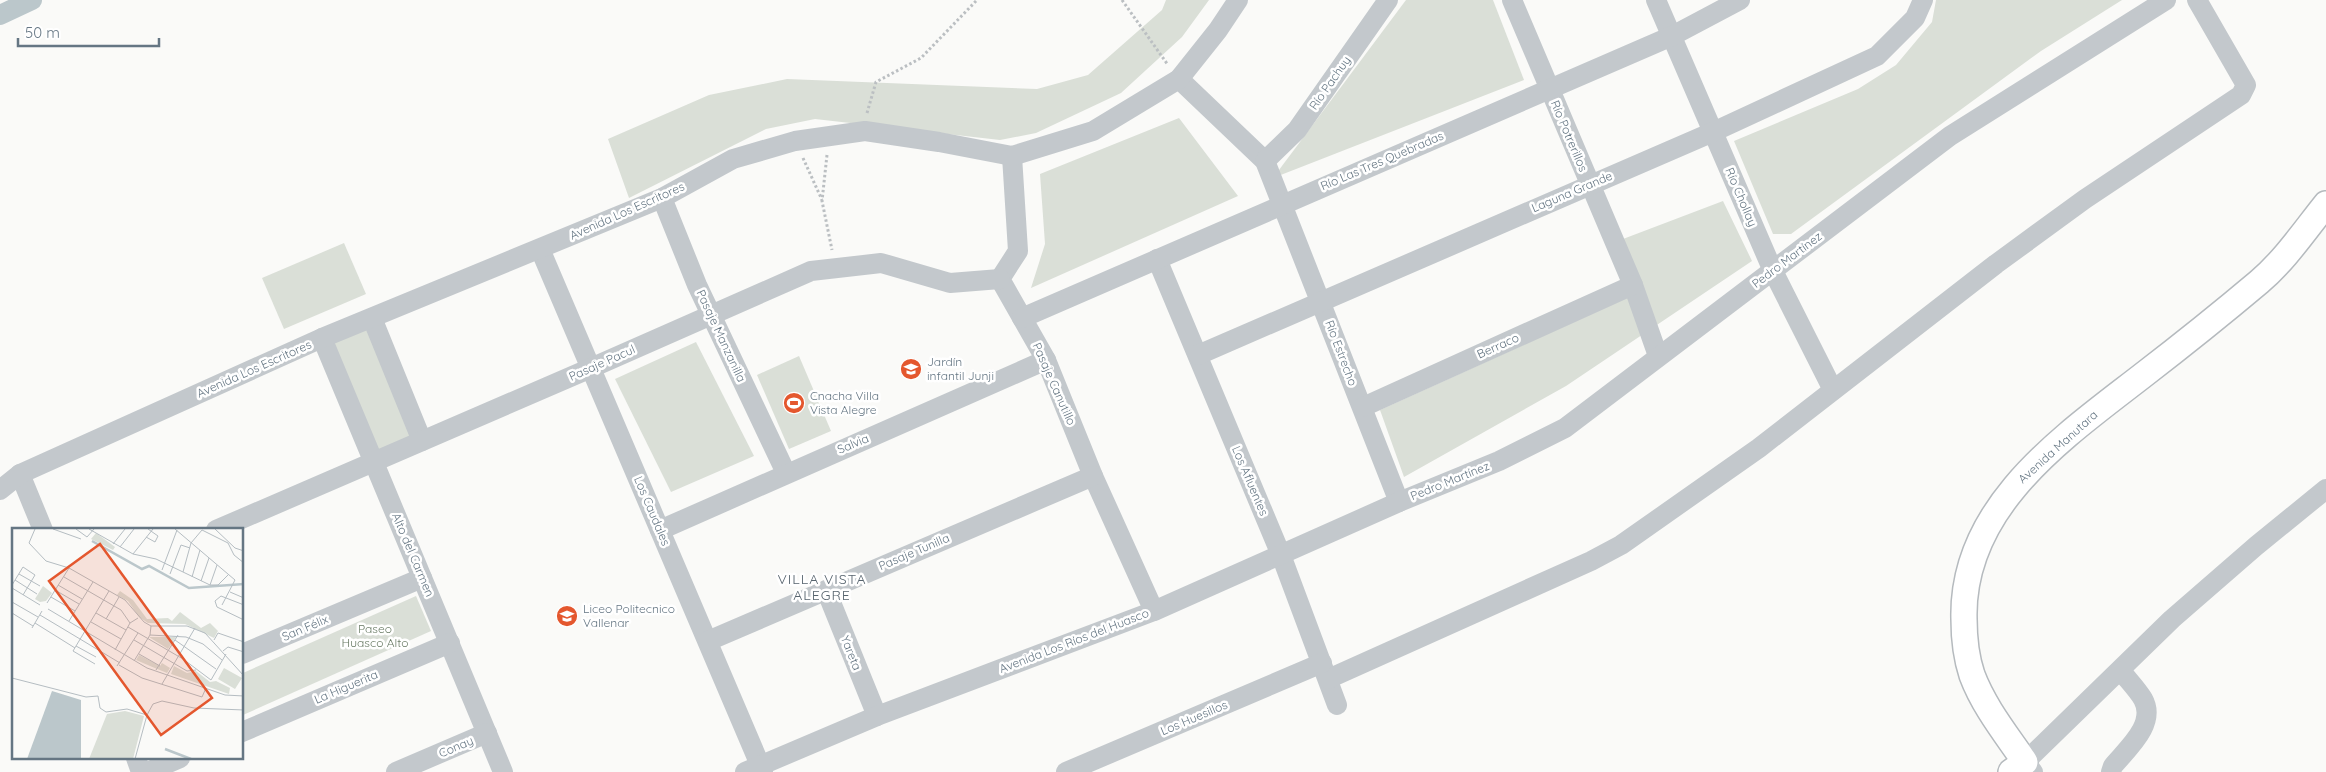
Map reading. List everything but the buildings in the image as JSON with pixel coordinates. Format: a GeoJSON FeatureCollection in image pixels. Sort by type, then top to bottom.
{"type":"FeatureCollection","features":[{"type":"Feature","properties":{"kind":"main road","name":"Avenida Manutara"},"geometry":{"type":"LineString","coordinates":[[2023,769],[1987,706],[1972,674],[1967,652],[1963,608],[1972,559],[1982,535],[1996,510],[2027,473],[2091,416],[2262,280],[2293,246],[2326,204]]}},
{"type":"Feature","properties":{"kind":"street","name":"Avenida Los Escritores"},"geometry":{"type":"LineString","coordinates":[[0,490],[20,474],[322,338],[662,198],[733,159],[795,141],[865,131],[939,142],[1012,156],[1093,131],[1179,79],[1238,0]]}},
{"type":"Feature","properties":{"kind":"street","name":"Río Pachuy"},"geometry":{"type":"LineString","coordinates":[[1265,161],[1297,130],[1388,0]]}},
{"type":"Feature","properties":{"kind":"street","name":"Río Potrerillos"},"geometry":{"type":"LineString","coordinates":[[1512,0],[1632,285],[1658,356]]}},
{"type":"Feature","properties":{"kind":"street","name":"Río Chollay"},"geometry":{"type":"LineString","coordinates":[[1656,0],[1773,271],[1833,390]]}},
{"type":"Feature","properties":{"kind":"street","name":"Río Las Tres Quebradas"},"geometry":{"type":"LineString","coordinates":[[1022,318],[1672,36],[1740,0]]}},
{"type":"Feature","properties":{"kind":"street","name":"Laguna Grande"},"geometry":{"type":"LineString","coordinates":[[1198,355],[1713,132],[1877,56],[1916,18],[1923,0]]}},
{"type":"Feature","properties":{"kind":"street","name":"Pedro Martínez"},"geometry":{"type":"LineString","coordinates":[[1399,502],[1499,461],[1565,428],[1950,136],[2166,0]]}},
{"type":"Feature","properties":{"kind":"street","name":"Los Huesillos"},"geometry":{"type":"LineString","coordinates":[[1066,772],[1325,671],[1591,561],[1621,545],[1759,448],[2010,253],[2085,199],[2241,95],[2246,85],[2197,0]]}},
{"type":"Feature","properties":{"kind":"street"},"geometry":{"type":"LineString","coordinates":[[1179,79],[1265,161],[1281,205]]}},
{"type":"Feature","properties":{"kind":"street"},"geometry":{"type":"LineString","coordinates":[[1000,279],[1018,251],[1012,156]]}},
{"type":"Feature","properties":{"kind":"street","name":"Pasaje Manzanilla"},"geometry":{"type":"LineString","coordinates":[[662,198],[711,314],[786,473]]}},
{"type":"Feature","properties":{"kind":"street","name":"Río Estrecho"},"geometry":{"type":"LineString","coordinates":[[1281,205],[1321,301],[1399,502]]}},
{"type":"Feature","properties":{"kind":"street","name":"Los Caudales"},"geometry":{"type":"LineString","coordinates":[[540,249],[708,641],[756,770]]}},
{"type":"Feature","properties":{"kind":"street","name":"Los Afluentes"},"geometry":{"type":"LineString","coordinates":[[1157,259],[1281,555],[1337,705]]}},
{"type":"Feature","properties":{"kind":"street","name":"Pasaje Pacul"},"geometry":{"type":"LineString","coordinates":[[221,528],[811,271],[880,263],[950,284],[1000,279]]}},
{"type":"Feature","properties":{"kind":"street","name":"Pasaje Canutillo"},"geometry":{"type":"LineString","coordinates":[[1000,279],[1046,360],[1093,476],[1154,611]]}},
{"type":"Feature","properties":{"kind":"street","name":"Berraco"},"geometry":{"type":"LineString","coordinates":[[1363,407],[1632,285]]}},
{"type":"Feature","properties":{"kind":"street"},"geometry":{"type":"LineString","coordinates":[[372,318],[422,441]]}},
{"type":"Feature","properties":{"kind":"street","name":"Alto del Carmen"},"geometry":{"type":"LineString","coordinates":[[322,338],[504,772]]}},
{"type":"Feature","properties":{"kind":"street","name":"Salvia"},"geometry":{"type":"LineString","coordinates":[[660,530],[1046,360]]}},
{"type":"Feature","properties":{"kind":"street"},"geometry":{"type":"LineString","coordinates":[[20,474],[42,528]]}},
{"type":"Feature","properties":{"kind":"street","name":"Pasaje Tunilla"},"geometry":{"type":"LineString","coordinates":[[708,641],[1093,476]]}},
{"type":"Feature","properties":{"kind":"street"},"geometry":{"type":"LineString","coordinates":[[2023,769],[2172,619],[2256,546],[2326,489]]}},
{"type":"Feature","properties":{"kind":"street","name":"Avenida Los Ríos del Huasco"},"geometry":{"type":"LineString","coordinates":[[756,770],[877,716],[1154,611],[1399,502]]}},
{"type":"Feature","properties":{"kind":"street","name":"San Félix"},"geometry":{"type":"LineString","coordinates":[[244,653],[422,578]]}},
{"type":"Feature","properties":{"kind":"street","name":"Yareta"},"geometry":{"type":"LineString","coordinates":[[826,590],[877,716]]}},
{"type":"Feature","properties":{"kind":"street","name":"La Higuerita"},"geometry":{"type":"LineString","coordinates":[[244,731],[450,643]]}},
{"type":"Feature","properties":{"kind":"street"},"geometry":{"type":"LineString","coordinates":[[2111,772],[2113,766],[2139,735],[2146,720],[2144,700],[2121,671]]}},
{"type":"Feature","properties":{"kind":"street","name":"Conay"},"geometry":{"type":"LineString","coordinates":[[396,772],[487,733]]}},
{"type":"Feature","properties":{"kind":"street"},"geometry":{"type":"LineString","coordinates":[[137,760],[141,772]]}},
{"type":"Feature","properties":{"kind":"street"},"geometry":{"type":"LineString","coordinates":[[148,772],[175,760]]}},
{"type":"Feature","properties":{"kind":"path"},"geometry":{"type":"LineString","coordinates":[[865,131],[867,112],[876,82],[921,58],[977,0]]}},
{"type":"Feature","properties":{"kind":"path"},"geometry":{"type":"LineString","coordinates":[[1122,0],[1179,79]]}},
{"type":"Feature","properties":{"kind":"path"},"geometry":{"type":"LineString","coordinates":[[822,201],[829,136]]}},
{"type":"Feature","properties":{"kind":"path"},"geometry":{"type":"LineString","coordinates":[[795,141],[822,201],[835,268]]}},
{"type":"Feature","properties":{"kind":"green space"},"geometry":{"type":"Polygon","coordinates":[[[1166,0],[1209,0],[1182,37],[1121,93],[1036,133],[1000,140],[815,119],[766,129],[629,198],[608,139],[709,95],[787,79],[1037,89],[1088,75],[1162,10],[1166,0]]]}},
{"type":"Feature","properties":{"kind":"green space"},"geometry":{"type":"Polygon","coordinates":[[[1406,0],[1493,0],[1524,80],[1273,178],[1406,0]]]}},
{"type":"Feature","properties":{"kind":"green space"},"geometry":{"type":"Polygon","coordinates":[[[1936,0],[2122,0],[2041,51],[1791,234],[1773,234],[1734,141],[1858,89],[1896,65],[1932,22],[1936,0]]]}},
{"type":"Feature","properties":{"kind":"green space"},"geometry":{"type":"Polygon","coordinates":[[[1179,118],[1238,196],[1031,288],[1045,244],[1040,174],[1179,118]]]}},
{"type":"Feature","properties":{"kind":"green space"},"geometry":{"type":"Polygon","coordinates":[[[1723,201],[1752,261],[1566,386],[1404,477],[1380,410],[1642,291],[1623,239],[1723,201]]]}},
{"type":"Feature","properties":{"kind":"green space"},"geometry":{"type":"Polygon","coordinates":[[[344,243],[366,294],[284,329],[262,278],[344,243]]]}},
{"type":"Feature","properties":{"kind":"green space"},"geometry":{"type":"Polygon","coordinates":[[[371,320],[420,440],[374,460],[323,339],[371,320]]]}},
{"type":"Feature","properties":{"kind":"green space"},"geometry":{"type":"Polygon","coordinates":[[[696,342],[754,456],[671,492],[615,379],[696,342]]]}},
{"type":"Feature","properties":{"kind":"green space","name":"Cnacha Villa Vista Alegre"},"geometry":{"type":"Polygon","coordinates":[[[799,356],[831,431],[789,449],[757,375],[799,356]]]}},
{"type":"Feature","properties":{"kind":"green space","name":"Paseo Huasco Alto"},"geometry":{"type":"Polygon","coordinates":[[[416,596],[431,631],[244,715],[244,673],[416,596]]]}},
{"type":"Feature","properties":{"kind":"waterway"},"geometry":{"type":"LineString","coordinates":[[0,15],[32,0]]}},
{"type":"Feature","properties":{"kind":"place","name":"Jardín infantil Junji"},"geometry":{"type":"Point","coordinates":[911,369]}},
{"type":"Feature","properties":{"kind":"place","name":"Cnacha Villa Vista Alegre"},"geometry":{"type":"Point","coordinates":[794,403]}},
{"type":"Feature","properties":{"kind":"place","name":"Liceo Politecnico Vallenar"},"geometry":{"type":"Point","coordinates":[567,616]}},
{"type":"Feature","properties":{"kind":"district","name":"VILLA VISTA ALEGRE"},"geometry":{"type":"Point","coordinates":[822,588]}}]}
